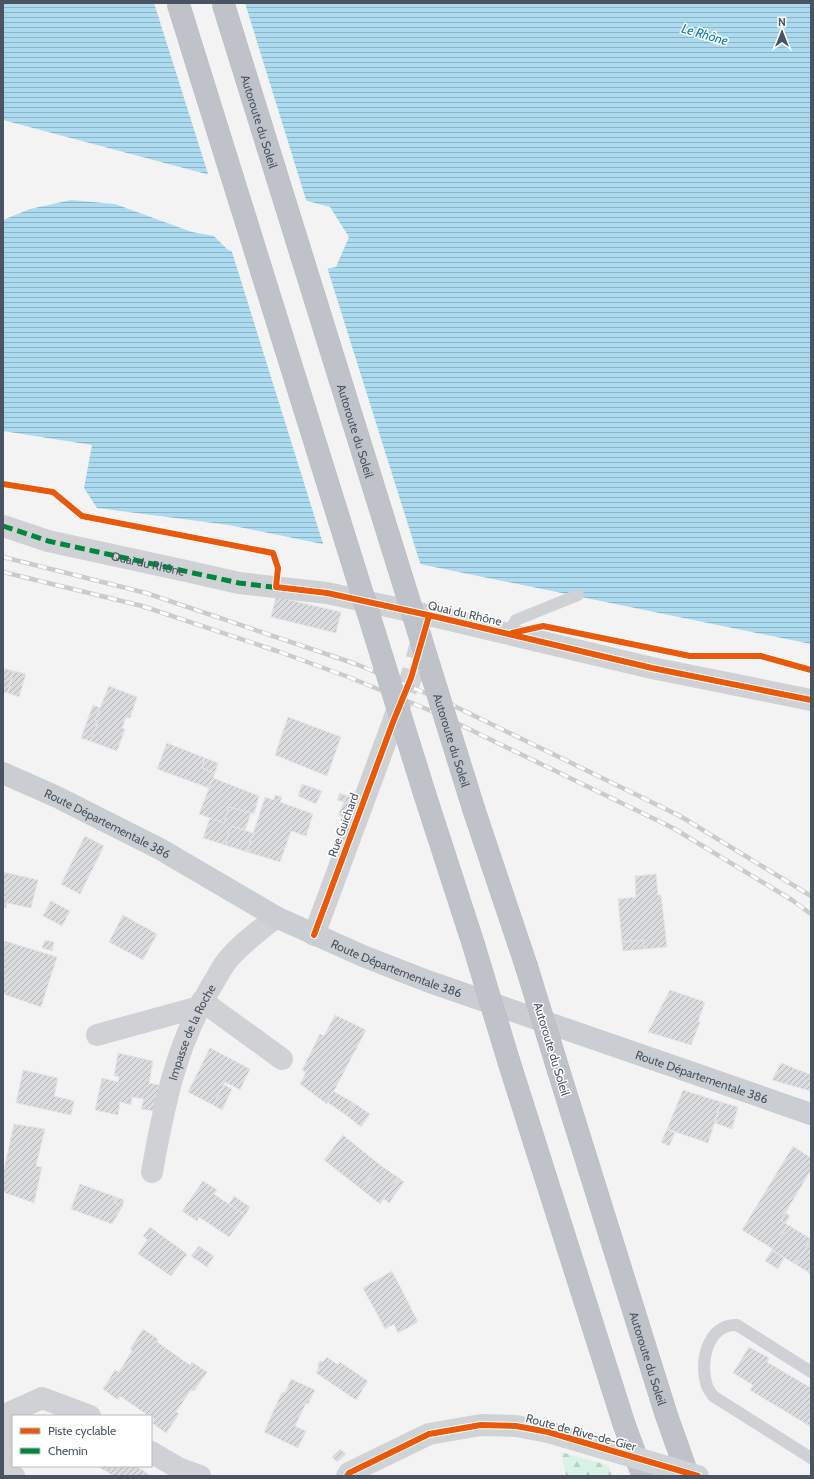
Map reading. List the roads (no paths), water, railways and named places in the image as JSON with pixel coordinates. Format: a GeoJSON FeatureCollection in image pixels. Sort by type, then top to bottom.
{"type":"FeatureCollection","features":[{"type":"Feature","properties":{"kind":"highway"},"geometry":{"type":"LineString","coordinates":[[178,3],[509,1062],[624,1424],[643,1476]]}},
{"type":"Feature","properties":{"kind":"highway","name":"Autoroute du Soleil"},"geometry":{"type":"LineString","coordinates":[[223,3],[474,810],[526,965],[666,1414],[688,1476]]}},
{"type":"Feature","properties":{"kind":"main road","name":"Route Départementale 386"},"geometry":{"type":"LineString","coordinates":[[3,773],[57,797],[160,849],[276,917],[363,956],[427,981],[811,1114]]}},
{"type":"Feature","properties":{"kind":"main road","name":"Route de Rive-de-Gier"},"geometry":{"type":"LineString","coordinates":[[347,1476],[349,1473],[429,1434],[481,1425],[516,1426],[548,1432],[698,1476]]}},
{"type":"Feature","properties":{"kind":"street","name":"Quai du Rhône"},"geometry":{"type":"LineString","coordinates":[[3,526],[48,541],[239,583],[327,593],[427,624],[508,634],[652,668],[811,700]]}},
{"type":"Feature","properties":{"kind":"street","name":"Rue Guichard"},"geometry":{"type":"LineString","coordinates":[[314,935],[393,722]]}},
{"type":"Feature","properties":{"kind":"street","name":"Impasse de la Roche"},"geometry":{"type":"LineString","coordinates":[[152,1172],[162,1116],[176,1060],[201,1004],[226,962],[245,942],[276,917]]}},
{"type":"Feature","properties":{"kind":"street"},"geometry":{"type":"LineString","coordinates":[[97,1035],[201,1004],[282,1059]]}},
{"type":"Feature","properties":{"kind":"street"},"geometry":{"type":"LineString","coordinates":[[14,1476],[11,1474],[3,1442],[10,1412],[42,1398],[87,1415]]}},
{"type":"Feature","properties":{"kind":"street"},"geometry":{"type":"LineString","coordinates":[[152,1453],[180,1469],[200,1476]]}},
{"type":"Feature","properties":{"kind":"lane"},"geometry":{"type":"LineString","coordinates":[[508,634],[516,620],[578,595]]}},
{"type":"Feature","properties":{"kind":"lane"},"geometry":{"type":"LineString","coordinates":[[811,1372],[737,1325],[729,1325],[721,1328],[710,1340],[706,1353],[705,1374],[707,1386],[713,1396],[811,1458]]}},
{"type":"Feature","properties":{"kind":"water","name":"Le Rhône"},"geometry":{"type":"Polygon","coordinates":[[[3,3],[811,3],[811,644],[229,525],[97,508],[84,488],[92,445],[3,431],[3,220],[30,209],[71,200],[115,204],[192,232],[214,236],[228,250],[308,272],[336,267],[349,237],[330,207],[3,120],[3,3]]]}},
{"type":"Feature","properties":{"kind":"tunnel"},"geometry":{"type":"LineString","coordinates":[[393,721],[411,678],[424,633]]}},
{"type":"Feature","properties":{"kind":"railway"},"geometry":{"type":"LineString","coordinates":[[3,557],[146,593],[356,664],[442,700],[680,816],[811,896]]}},
{"type":"Feature","properties":{"kind":"railway"},"geometry":{"type":"LineString","coordinates":[[3,572],[142,606],[280,652],[351,678],[436,713],[673,828],[792,900],[811,914]]}}]}
